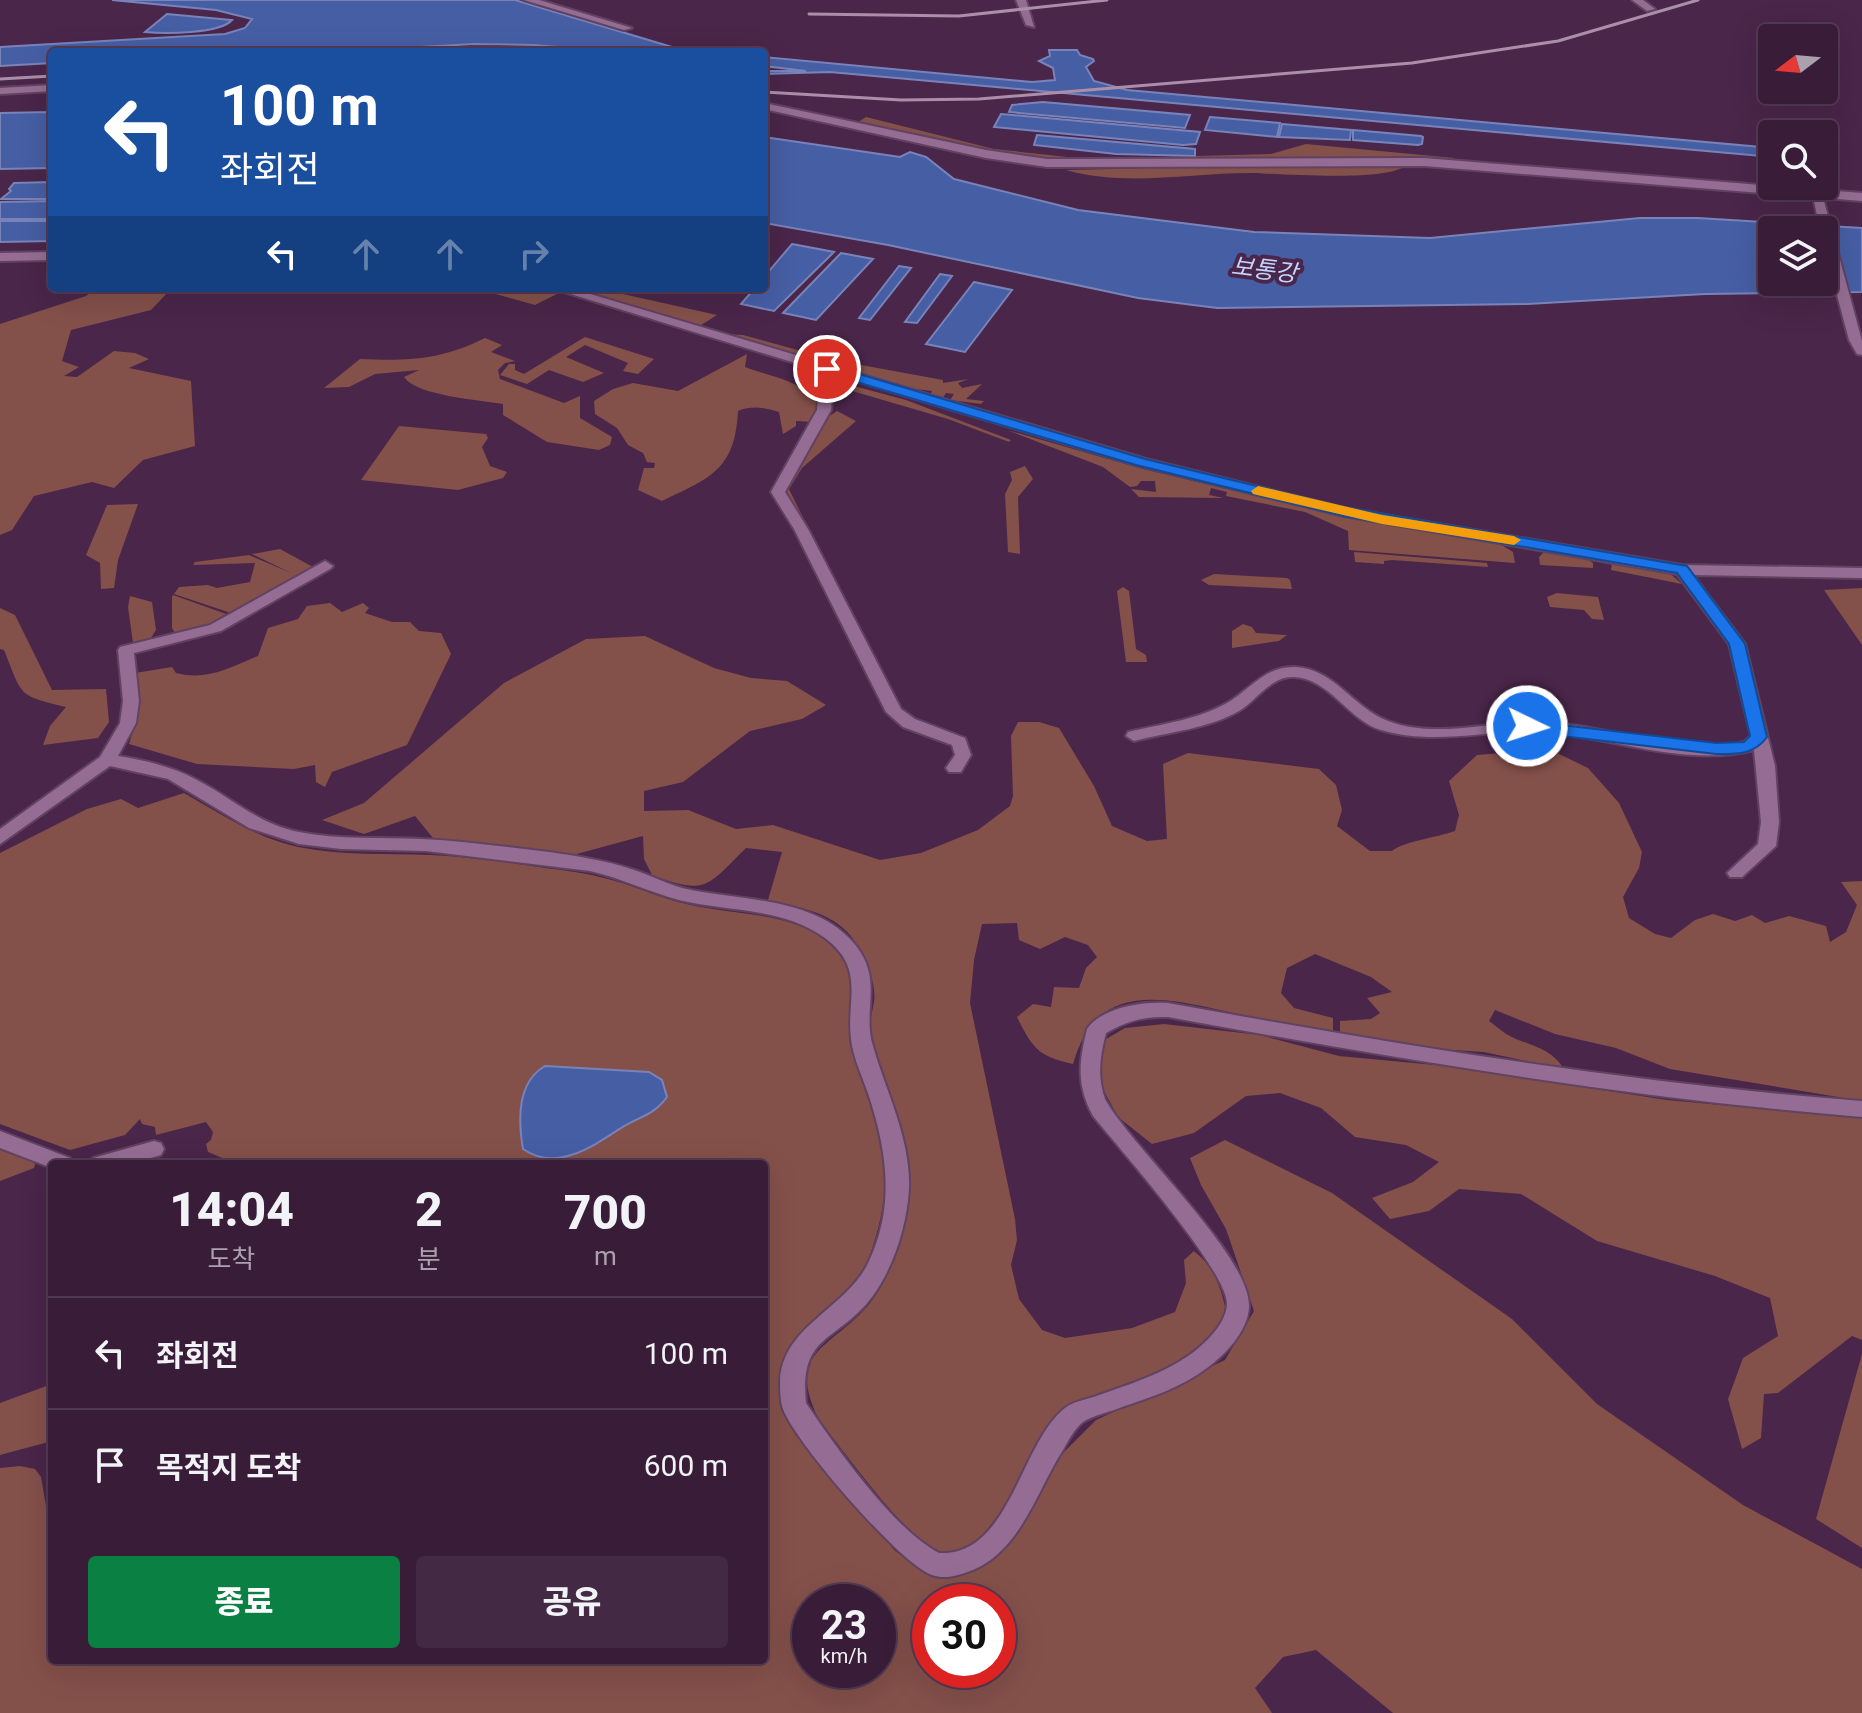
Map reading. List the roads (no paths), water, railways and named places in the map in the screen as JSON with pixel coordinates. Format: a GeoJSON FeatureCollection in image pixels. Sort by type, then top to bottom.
{"type":"FeatureCollection","features":[{"type":"Feature","properties":{"kind":"main road"},"geometry":{"type":"LineString","coordinates":[[0,91],[48,88]]}},
{"type":"Feature","properties":{"kind":"main road"},"geometry":{"type":"LineString","coordinates":[[768,107],[971,151],[1047,163],[1150,165],[1371,160],[1758,193]]}},
{"type":"Feature","properties":{"kind":"main road"},"geometry":{"type":"LineString","coordinates":[[1838,198],[1862,197]]}},
{"type":"Feature","properties":{"kind":"street"},"geometry":{"type":"LineString","coordinates":[[529,0],[627,28]]}},
{"type":"Feature","properties":{"kind":"street"},"geometry":{"type":"LineString","coordinates":[[1021,0],[1031,25]]}},
{"type":"Feature","properties":{"kind":"street"},"geometry":{"type":"LineString","coordinates":[[1637,0],[1650,9]]}},
{"type":"Feature","properties":{"kind":"street"},"geometry":{"type":"LineString","coordinates":[[1819,200],[1859,345]]}},
{"type":"Feature","properties":{"kind":"street"},"geometry":{"type":"LineString","coordinates":[[0,257],[48,256]]}},
{"type":"Feature","properties":{"kind":"street"},"geometry":{"type":"LineString","coordinates":[[570,292],[1141,462],[1344,512],[1682,570],[1862,573]]}},
{"type":"Feature","properties":{"kind":"street"},"geometry":{"type":"LineString","coordinates":[[827,369],[819,376],[825,399],[824,410],[778,492],[801,529],[894,712],[909,723],[959,742],[963,755],[955,768]]}},
{"type":"Feature","properties":{"kind":"street"},"geometry":{"type":"LineString","coordinates":[[0,838],[107,760],[128,723],[130,712],[126,650],[215,628],[325,566]]}},
{"type":"Feature","properties":{"kind":"street"},"geometry":{"type":"LineString","coordinates":[[1682,570],[1737,644],[1766,766],[1770,833],[1767,846],[1736,873]]}},
{"type":"Feature","properties":{"kind":"street"},"geometry":{"type":"LineString","coordinates":[[1134,736],[1214,715],[1234,706],[1275,675],[1297,671],[1328,685],[1368,717],[1400,729],[1432,731],[1555,727],[1646,742],[1740,749],[1750,746],[1759,737]]}},
{"type":"Feature","properties":{"kind":"street"},"geometry":{"type":"LineString","coordinates":[[107,760],[146,768],[191,783],[254,823],[277,833],[332,842],[441,846],[609,868],[688,896],[783,912],[822,926],[841,940],[853,956],[862,978],[865,996],[860,1022],[861,1041],[897,1159],[899,1188],[892,1229],[866,1288],[851,1306],[803,1343],[793,1366],[791,1388],[794,1406],[808,1427],[900,1539],[935,1565],[956,1565],[990,1547],[1022,1500],[1061,1430],[1074,1415],[1196,1364],[1213,1349],[1235,1320],[1238,1300],[1214,1254],[1100,1110],[1089,1090],[1088,1067],[1097,1029],[1122,1014],[1149,1008],[1168,1010],[1481,1066],[1760,1102],[1862,1109]]}},
{"type":"Feature","properties":{"kind":"street"},"geometry":{"type":"LineString","coordinates":[[0,1139],[53,1160]]}},
{"type":"Feature","properties":{"kind":"street"},"geometry":{"type":"LineString","coordinates":[[114,1160],[154,1149]]}},
{"type":"Feature","properties":{"kind":"water"},"geometry":{"type":"Polygon","coordinates":[[[112,0],[515,0],[675,48],[474,44],[402,48],[48,48],[48,63],[0,66],[0,47],[225,34],[245,28],[252,19],[216,10],[112,0]]]}},
{"type":"Feature","properties":{"kind":"water"},"geometry":{"type":"Polygon","coordinates":[[[167,14],[232,20],[226,25],[204,30],[145,32],[167,14]]]}},
{"type":"Feature","properties":{"kind":"water"},"geometry":{"type":"Polygon","coordinates":[[[1049,50],[1077,50],[1080,55],[1093,59],[1086,67],[1094,81],[1127,90],[1758,147],[1758,156],[830,72],[768,74],[768,71],[806,71],[768,66],[768,57],[1032,82],[1055,80],[1053,68],[1039,61],[1050,56],[1049,50]]]}},
{"type":"Feature","properties":{"kind":"water"},"geometry":{"type":"Polygon","coordinates":[[[1043,102],[1190,115],[1185,128],[1009,112],[1012,105],[1043,102]]]}},
{"type":"Feature","properties":{"kind":"water"},"geometry":{"type":"Polygon","coordinates":[[[48,112],[48,168],[0,169],[0,113],[48,112]]]}},
{"type":"Feature","properties":{"kind":"water"},"geometry":{"type":"Polygon","coordinates":[[[1001,114],[1200,132],[1196,144],[1183,145],[994,127],[1001,114]]]}},
{"type":"Feature","properties":{"kind":"water"},"geometry":{"type":"Polygon","coordinates":[[[1210,117],[1280,123],[1277,137],[1205,130],[1210,117]]]}},
{"type":"Feature","properties":{"kind":"water"},"geometry":{"type":"Polygon","coordinates":[[[1282,124],[1351,130],[1350,140],[1279,137],[1282,124]]]}},
{"type":"Feature","properties":{"kind":"water"},"geometry":{"type":"Polygon","coordinates":[[[1353,130],[1421,136],[1422,144],[1353,140],[1353,130]]]}},
{"type":"Feature","properties":{"kind":"water"},"geometry":{"type":"Polygon","coordinates":[[[1037,135],[1195,149],[1195,156],[1116,154],[1034,145],[1037,135]]]}},
{"type":"Feature","properties":{"kind":"water","name":"보통강"},"geometry":{"type":"Polygon","coordinates":[[[768,138],[900,157],[910,152],[926,157],[954,179],[1078,210],[1254,232],[1430,238],[1640,218],[1758,222],[1758,293],[1527,304],[1217,308],[1138,298],[888,245],[768,224],[768,138]]]}},
{"type":"Feature","properties":{"kind":"water"},"geometry":{"type":"Polygon","coordinates":[[[48,182],[48,199],[1,199],[11,191],[9,189],[14,183],[48,182]]]}},
{"type":"Feature","properties":{"kind":"water"},"geometry":{"type":"Polygon","coordinates":[[[48,201],[48,219],[0,219],[0,202],[48,201]]]}},
{"type":"Feature","properties":{"kind":"water"},"geometry":{"type":"Polygon","coordinates":[[[0,221],[48,221],[48,241],[0,242],[0,221]]]}},
{"type":"Feature","properties":{"kind":"water"},"geometry":{"type":"Polygon","coordinates":[[[1838,227],[1862,228],[1862,292],[1838,292],[1838,227]]]}},
{"type":"Feature","properties":{"kind":"water"},"geometry":{"type":"Polygon","coordinates":[[[792,244],[834,252],[774,311],[741,304],[752,292],[768,292],[768,272],[792,244]]]}},
{"type":"Feature","properties":{"kind":"water"},"geometry":{"type":"Polygon","coordinates":[[[841,253],[873,259],[816,320],[783,313],[841,253]]]}},
{"type":"Feature","properties":{"kind":"water"},"geometry":{"type":"Polygon","coordinates":[[[899,266],[911,268],[870,320],[859,318],[899,266]]]}},
{"type":"Feature","properties":{"kind":"water"},"geometry":{"type":"Polygon","coordinates":[[[940,274],[952,276],[917,323],[905,322],[940,274]]]}},
{"type":"Feature","properties":{"kind":"water"},"geometry":{"type":"Polygon","coordinates":[[[974,282],[1012,290],[965,352],[926,344],[974,282]]]}},
{"type":"Feature","properties":{"kind":"water"},"geometry":{"type":"Polygon","coordinates":[[[545,1066],[649,1072],[662,1080],[667,1097],[651,1112],[586,1149],[561,1157],[535,1155],[523,1149],[520,1114],[529,1082],[545,1066]]]}},
{"type":"Feature","properties":{"kind":"railway"},"geometry":{"type":"LineString","coordinates":[[809,14],[959,16],[1107,0]]}},
{"type":"Feature","properties":{"kind":"railway"},"geometry":{"type":"LineString","coordinates":[[768,92],[901,100],[979,99],[1412,63],[1558,41],[1698,0]]}},
{"type":"Feature","properties":{"kind":"railway"},"geometry":{"type":"LineString","coordinates":[[0,79],[48,76]]}}]}
